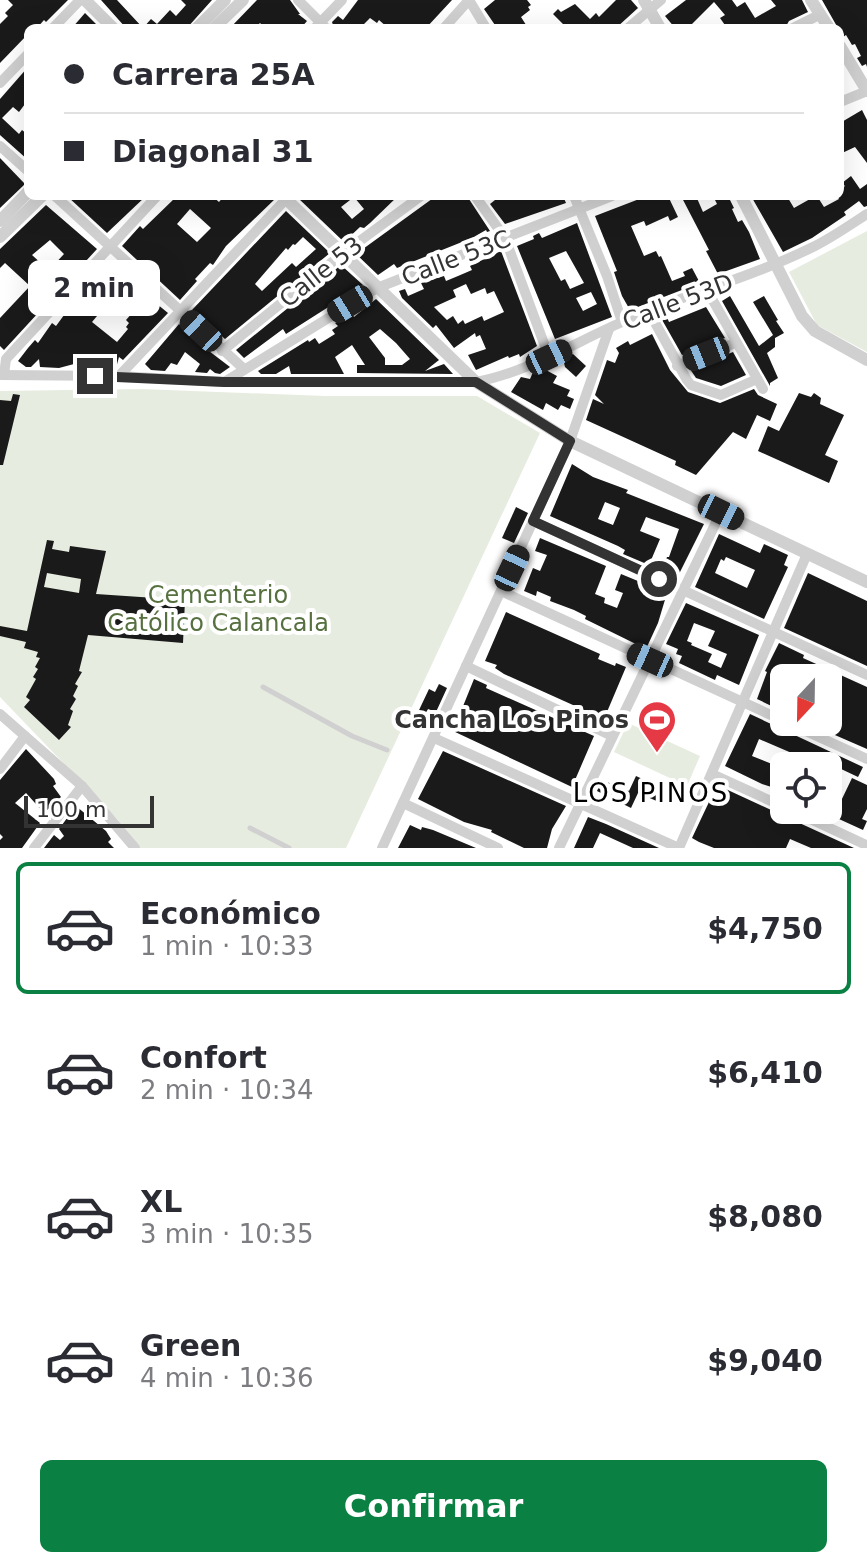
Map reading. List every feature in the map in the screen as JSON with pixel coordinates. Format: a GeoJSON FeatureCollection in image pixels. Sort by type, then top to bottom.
{"type":"FeatureCollection","features":[{"type":"Feature","properties":{"kind":"street"},"geometry":{"type":"LineString","coordinates":[[57,24],[82,0],[109,24]]}},
{"type":"Feature","properties":{"kind":"street"},"geometry":{"type":"LineString","coordinates":[[201,24],[225,0]]}},
{"type":"Feature","properties":{"kind":"street"},"geometry":{"type":"LineString","coordinates":[[218,24],[243,0]]}},
{"type":"Feature","properties":{"kind":"street"},"geometry":{"type":"LineString","coordinates":[[298,0],[318,24]]}},
{"type":"Feature","properties":{"kind":"street"},"geometry":{"type":"LineString","coordinates":[[322,24],[342,0]]}},
{"type":"Feature","properties":{"kind":"street"},"geometry":{"type":"LineString","coordinates":[[448,24],[469,0],[484,24]]}},
{"type":"Feature","properties":{"kind":"street"},"geometry":{"type":"LineString","coordinates":[[631,24],[647,5],[661,0]]}},
{"type":"Feature","properties":{"kind":"street"},"geometry":{"type":"LineString","coordinates":[[811,0],[827,24]]}},
{"type":"Feature","properties":{"kind":"street"},"geometry":{"type":"LineString","coordinates":[[647,5],[658,24]]}},
{"type":"Feature","properties":{"kind":"street"},"geometry":{"type":"LineString","coordinates":[[801,24],[821,14]]}},
{"type":"Feature","properties":{"kind":"street"},"geometry":{"type":"LineString","coordinates":[[844,53],[867,91],[844,100]]}},
{"type":"Feature","properties":{"kind":"street"},"geometry":{"type":"LineString","coordinates":[[0,83],[24,58]]}},
{"type":"Feature","properties":{"kind":"street"},"geometry":{"type":"LineString","coordinates":[[0,146],[24,167]]}},
{"type":"Feature","properties":{"kind":"street"},"geometry":{"type":"LineString","coordinates":[[0,221],[24,196]]}},
{"type":"Feature","properties":{"kind":"street"},"geometry":{"type":"LineString","coordinates":[[0,237],[38,200]]}},
{"type":"Feature","properties":{"kind":"street"},"geometry":{"type":"LineString","coordinates":[[59,200],[244,369]]}},
{"type":"Feature","properties":{"kind":"street"},"geometry":{"type":"LineString","coordinates":[[153,200],[3,357],[2,375],[119,376],[224,382],[476,382],[500,377],[609,329]]}},
{"type":"Feature","properties":{"kind":"street"},"geometry":{"type":"LineString","coordinates":[[119,376],[283,200]]}},
{"type":"Feature","properties":{"kind":"street"},"geometry":{"type":"LineString","coordinates":[[289,200],[476,382],[570,441],[867,582]]}},
{"type":"Feature","properties":{"kind":"street","name":"Calle 53"},"geometry":{"type":"LineString","coordinates":[[222,351],[342,254],[416,200]]}},
{"type":"Feature","properties":{"kind":"street"},"geometry":{"type":"LineString","coordinates":[[478,200],[505,238],[549,357]]}},
{"type":"Feature","properties":{"kind":"street"},"geometry":{"type":"LineString","coordinates":[[576,200],[622,322]]}},
{"type":"Feature","properties":{"kind":"street","name":"Calle 53C"},"geometry":{"type":"LineString","coordinates":[[224,382],[377,288],[602,200]]}},
{"type":"Feature","properties":{"kind":"street"},"geometry":{"type":"LineString","coordinates":[[743,200],[802,316],[815,331],[867,360]]}},
{"type":"Feature","properties":{"kind":"street","name":"Calle 53D"},"geometry":{"type":"LineString","coordinates":[[382,848],[570,441],[609,329],[817,245],[867,214]]}},
{"type":"Feature","properties":{"kind":"street"},"geometry":{"type":"LineString","coordinates":[[649,312],[677,366],[691,385],[717,395],[760,384],[707,290]]}},
{"type":"Feature","properties":{"kind":"street"},"geometry":{"type":"LineString","coordinates":[[677,366],[735,343]]}},
{"type":"Feature","properties":{"kind":"street"},"geometry":{"type":"LineString","coordinates":[[559,848],[721,512]]}},
{"type":"Feature","properties":{"kind":"street"},"geometry":{"type":"LineString","coordinates":[[533,521],[867,675]]}},
{"type":"Feature","properties":{"kind":"street"},"geometry":{"type":"LineString","coordinates":[[434,738],[679,848],[807,554]]}},
{"type":"Feature","properties":{"kind":"street"},"geometry":{"type":"LineString","coordinates":[[501,591],[770,715]]}},
{"type":"Feature","properties":{"kind":"street"},"geometry":{"type":"LineString","coordinates":[[466,666],[612,736]]}},
{"type":"Feature","properties":{"kind":"street"},"geometry":{"type":"LineString","coordinates":[[0,714],[82,786],[135,848]]}},
{"type":"Feature","properties":{"kind":"street"},"geometry":{"type":"LineString","coordinates":[[0,769],[25,736]]}},
{"type":"Feature","properties":{"kind":"street"},"geometry":{"type":"LineString","coordinates":[[816,736],[867,759]]}},
{"type":"Feature","properties":{"kind":"street"},"geometry":{"type":"LineString","coordinates":[[712,774],[770,801]]}},
{"type":"Feature","properties":{"kind":"street"},"geometry":{"type":"LineString","coordinates":[[34,848],[82,786]]}},
{"type":"Feature","properties":{"kind":"street"},"geometry":{"type":"LineString","coordinates":[[403,803],[498,848]]}},
{"type":"Feature","properties":{"kind":"street"},"geometry":{"type":"LineString","coordinates":[[822,824],[865,843]]}},
{"type":"Feature","properties":{"kind":"lane"},"geometry":{"type":"LineString","coordinates":[[263,687],[352,736],[387,750]]}},
{"type":"Feature","properties":{"kind":"lane"},"geometry":{"type":"LineString","coordinates":[[250,828],[289,848]]}},
{"type":"Feature","properties":{"kind":"green space"},"geometry":{"type":"Polygon","coordinates":[[[867,231],[867,352],[817,325],[789,272],[867,231]]]}},
{"type":"Feature","properties":{"kind":"green space","name":"Cementerio Católico Calancala"},"geometry":{"type":"Polygon","coordinates":[[[141,389],[325,396],[477,396],[540,433],[346,848],[139,848],[118,820],[0,697],[0,391],[141,389]]]}},
{"type":"Feature","properties":{"kind":"green space","name":"Cancha Los Pinos"},"geometry":{"type":"Polygon","coordinates":[[[628,723],[700,756],[687,786],[614,752],[628,723]]]}},
{"type":"Feature","properties":{"kind":"building"},"geometry":{"type":"Polygon","coordinates":[[[8,0],[68,0],[46,22],[24,24],[24,38],[0,63],[0,24],[13,5],[8,0]]]}},
{"type":"Feature","properties":{"kind":"building"},"geometry":{"type":"Polygon","coordinates":[[[101,0],[117,0],[139,24],[122,24],[101,0]]]}},
{"type":"Feature","properties":{"kind":"building"},"geometry":{"type":"Polygon","coordinates":[[[181,0],[212,0],[191,24],[157,24],[170,10],[176,16],[186,5],[181,0]]]}},
{"type":"Feature","properties":{"kind":"building"},"geometry":{"type":"Polygon","coordinates":[[[257,0],[290,0],[298,14],[307,21],[304,24],[234,24],[257,0]]]}},
{"type":"Feature","properties":{"kind":"building"},"geometry":{"type":"Polygon","coordinates":[[[358,0],[452,0],[430,24],[384,24],[370,18],[364,24],[332,22],[338,16],[343,20],[358,0]]]}},
{"type":"Feature","properties":{"kind":"building"},"geometry":{"type":"Polygon","coordinates":[[[495,0],[527,0],[531,5],[528,7],[530,10],[521,17],[525,24],[494,24],[484,9],[495,0]]]}},
{"type":"Feature","properties":{"kind":"building"},"geometry":{"type":"Polygon","coordinates":[[[616,0],[631,0],[638,8],[620,24],[563,24],[553,14],[558,9],[561,12],[575,4],[590,19],[596,13],[599,17],[616,0]]]}},
{"type":"Feature","properties":{"kind":"building"},"geometry":{"type":"Polygon","coordinates":[[[686,0],[732,0],[737,7],[745,2],[755,18],[776,6],[771,0],[802,0],[808,12],[787,24],[724,24],[720,18],[725,15],[714,2],[692,24],[672,24],[665,16],[686,0]]]}},
{"type":"Feature","properties":{"kind":"building"},"geometry":{"type":"Polygon","coordinates":[[[822,0],[867,0],[867,67],[866,64],[862,66],[857,58],[861,56],[855,44],[852,45],[844,36],[844,24],[836,24],[822,0]]]}},
{"type":"Feature","properties":{"kind":"building"},"geometry":{"type":"Polygon","coordinates":[[[85,13],[96,24],[75,24],[85,13]]]}},
{"type":"Feature","properties":{"kind":"building"},"geometry":{"type":"Polygon","coordinates":[[[24,72],[24,105],[19,112],[13,107],[2,118],[19,134],[24,132],[24,156],[0,135],[0,99],[24,72]]]}},
{"type":"Feature","properties":{"kind":"building"},"geometry":{"type":"Polygon","coordinates":[[[862,110],[867,120],[867,163],[855,147],[844,152],[844,121],[862,110]]]}},
{"type":"Feature","properties":{"kind":"building"},"geometry":{"type":"Polygon","coordinates":[[[0,158],[24,185],[0,208],[0,158]]]}},
{"type":"Feature","properties":{"kind":"building"},"geometry":{"type":"Polygon","coordinates":[[[851,176],[860,189],[867,184],[867,206],[864,207],[859,201],[844,212],[846,215],[812,238],[783,252],[753,200],[789,200],[794,208],[808,200],[820,200],[824,207],[844,200],[844,181],[851,176]]]}},
{"type":"Feature","properties":{"kind":"building"},"geometry":{"type":"Polygon","coordinates":[[[71,200],[142,200],[107,233],[71,200]]]}},
{"type":"Feature","properties":{"kind":"building"},"geometry":{"type":"Polygon","coordinates":[[[173,200],[274,200],[226,246],[213,265],[210,263],[180,300],[122,246],[140,226],[143,229],[173,200]],[[190,209],[177,224],[197,242],[211,228],[190,209]]]}},
{"type":"Feature","properties":{"kind":"building"},"geometry":{"type":"Polygon","coordinates":[[[300,200],[350,200],[341,207],[352,219],[364,209],[356,200],[394,200],[370,223],[364,228],[360,227],[344,242],[300,200]]]}},
{"type":"Feature","properties":{"kind":"building"},"geometry":{"type":"Polygon","coordinates":[[[430,200],[470,200],[490,231],[486,230],[397,268],[394,264],[378,275],[356,254],[430,200]]]}},
{"type":"Feature","properties":{"kind":"building"},"geometry":{"type":"Polygon","coordinates":[[[495,200],[565,200],[566,203],[505,224],[490,204],[495,200]]]}},
{"type":"Feature","properties":{"kind":"building"},"geometry":{"type":"Polygon","coordinates":[[[637,200],[670,200],[678,217],[670,221],[668,216],[646,226],[644,221],[631,226],[644,256],[656,251],[672,281],[685,276],[683,272],[692,268],[700,283],[630,310],[622,296],[614,272],[617,271],[595,216],[637,200]]]}},
{"type":"Feature","properties":{"kind":"building"},"geometry":{"type":"Polygon","coordinates":[[[683,200],[698,200],[703,212],[717,204],[715,200],[730,200],[738,222],[742,220],[760,259],[718,274],[706,251],[709,250],[683,200]]]}},
{"type":"Feature","properties":{"kind":"building"},"geometry":{"type":"Polygon","coordinates":[[[46,205],[97,249],[4,350],[0,346],[0,318],[30,286],[5,263],[0,268],[0,249],[46,205]],[[50,240],[32,255],[51,268],[64,254],[50,240]]]}},
{"type":"Feature","properties":{"kind":"building"},"geometry":{"type":"Polygon","coordinates":[[[286,211],[330,253],[225,339],[192,310],[286,211]],[[303,237],[288,250],[286,248],[255,284],[262,291],[292,263],[296,267],[316,249],[303,237]]]}},
{"type":"Feature","properties":{"kind":"building"},"geometry":{"type":"Polygon","coordinates":[[[577,223],[612,317],[555,339],[517,246],[534,239],[533,236],[539,233],[542,238],[577,223]],[[566,251],[549,258],[561,281],[565,279],[570,289],[584,283],[566,251]],[[591,292],[576,298],[583,311],[597,304],[591,292]]]}},
{"type":"Feature","properties":{"kind":"building"},"geometry":{"type":"Polygon","coordinates":[[[501,251],[537,346],[520,357],[519,354],[508,356],[476,370],[468,355],[486,349],[480,335],[476,337],[475,333],[454,348],[436,325],[433,328],[402,298],[399,291],[405,289],[408,296],[424,289],[421,283],[444,276],[446,281],[472,270],[470,266],[501,251]],[[466,284],[453,290],[456,297],[434,307],[447,320],[453,316],[458,324],[482,316],[484,321],[504,312],[494,291],[487,294],[485,288],[471,294],[466,284]]]}},
{"type":"Feature","properties":{"kind":"building"},"geometry":{"type":"Polygon","coordinates":[[[107,263],[168,313],[123,360],[119,357],[116,368],[75,368],[74,364],[59,368],[40,367],[39,359],[31,367],[26,367],[18,361],[35,340],[38,343],[52,323],[56,326],[81,292],[83,294],[103,273],[100,271],[107,263]],[[121,289],[112,300],[116,308],[110,316],[102,310],[92,322],[117,342],[128,329],[126,320],[140,304],[121,289]]]}},
{"type":"Feature","properties":{"kind":"building"},"geometry":{"type":"Polygon","coordinates":[[[341,265],[363,285],[286,334],[283,329],[244,358],[236,350],[341,265]]]}},
{"type":"Feature","properties":{"kind":"building"},"geometry":{"type":"Polygon","coordinates":[[[730,296],[759,346],[773,335],[753,302],[764,296],[784,333],[775,338],[775,347],[767,353],[778,378],[770,386],[722,301],[730,296]]]}},
{"type":"Feature","properties":{"kind":"building"},"geometry":{"type":"Polygon","coordinates":[[[376,299],[439,360],[425,371],[444,364],[453,374],[357,373],[357,365],[365,365],[352,345],[335,357],[344,374],[291,374],[289,366],[276,374],[261,374],[258,371],[308,340],[315,338],[319,344],[335,334],[332,330],[338,326],[335,323],[352,313],[354,317],[376,299]],[[380,329],[369,337],[385,358],[385,365],[402,365],[410,359],[380,329]]]}},
{"type":"Feature","properties":{"kind":"building"},"geometry":{"type":"Polygon","coordinates":[[[706,307],[725,338],[682,355],[661,318],[666,315],[669,322],[706,307]]]}},
{"type":"Feature","properties":{"kind":"building"},"geometry":{"type":"Polygon","coordinates":[[[179,324],[230,367],[220,374],[210,369],[207,373],[195,372],[200,364],[185,352],[177,365],[171,363],[165,371],[151,370],[145,364],[179,324]]]}},
{"type":"Feature","properties":{"kind":"building"},"geometry":{"type":"Polygon","coordinates":[[[652,334],[670,370],[688,392],[720,403],[754,389],[758,395],[777,404],[770,421],[757,415],[746,439],[733,432],[696,475],[675,465],[676,461],[586,420],[593,399],[604,404],[595,395],[607,360],[615,363],[619,353],[616,348],[652,334]]]}},
{"type":"Feature","properties":{"kind":"building"},"geometry":{"type":"Polygon","coordinates":[[[733,352],[746,375],[721,386],[696,378],[690,369],[733,352]]]}},
{"type":"Feature","properties":{"kind":"building"},"geometry":{"type":"Polygon","coordinates":[[[573,354],[586,366],[576,377],[565,367],[563,359],[573,354]]]}},
{"type":"Feature","properties":{"kind":"building"},"geometry":{"type":"Polygon","coordinates":[[[544,369],[557,376],[553,383],[570,390],[567,396],[574,399],[570,409],[561,405],[558,410],[546,403],[543,410],[511,392],[521,377],[530,379],[533,372],[544,369]]]}},
{"type":"Feature","properties":{"kind":"building"},"geometry":{"type":"Polygon","coordinates":[[[799,393],[811,397],[814,393],[821,398],[820,404],[844,415],[825,455],[838,461],[829,483],[758,451],[768,426],[779,431],[799,393]]]}},
{"type":"Feature","properties":{"kind":"building"},"geometry":{"type":"Polygon","coordinates":[[[13,394],[20,395],[3,465],[0,465],[0,400],[11,401],[13,394]]]}},
{"type":"Feature","properties":{"kind":"building"},"geometry":{"type":"Polygon","coordinates":[[[572,464],[593,477],[628,490],[626,493],[704,524],[678,576],[662,569],[679,529],[646,517],[640,531],[660,539],[649,565],[623,554],[625,550],[618,546],[550,516],[572,464]],[[605,502],[598,519],[613,525],[620,508],[605,502]]]}},
{"type":"Feature","properties":{"kind":"building"},"geometry":{"type":"Polygon","coordinates":[[[516,507],[528,513],[514,543],[502,538],[516,507]]]}},
{"type":"Feature","properties":{"kind":"building"},"geometry":{"type":"Polygon","coordinates":[[[719,534],[760,553],[764,544],[788,555],[784,565],[788,567],[764,619],[695,587],[719,534]],[[726,557],[724,561],[721,559],[715,573],[747,588],[755,570],[726,557]]]}},
{"type":"Feature","properties":{"kind":"building"},"geometry":{"type":"Polygon","coordinates":[[[540,538],[606,566],[595,594],[605,598],[604,603],[617,608],[623,593],[615,590],[621,574],[667,593],[646,649],[585,619],[586,616],[574,610],[550,601],[551,597],[537,591],[536,596],[524,591],[533,568],[540,571],[547,555],[535,551],[540,538]]]}},
{"type":"Feature","properties":{"kind":"building"},"geometry":{"type":"Polygon","coordinates":[[[47,540],[54,541],[52,549],[69,552],[70,546],[106,551],[96,594],[185,600],[183,643],[88,635],[79,671],[82,672],[75,684],[78,686],[73,696],[76,699],[70,709],[73,711],[68,725],[71,727],[59,740],[24,707],[30,700],[26,697],[36,679],[33,677],[38,669],[35,667],[40,658],[36,657],[38,652],[24,648],[26,642],[0,636],[0,626],[27,631],[47,540]],[[47,573],[44,587],[79,593],[81,579],[47,573]]]}},
{"type":"Feature","properties":{"kind":"building"},"geometry":{"type":"Polygon","coordinates":[[[808,573],[867,601],[867,666],[784,628],[808,573]]]}},
{"type":"Feature","properties":{"kind":"building"},"geometry":{"type":"Polygon","coordinates":[[[686,603],[759,635],[739,685],[717,675],[715,680],[679,663],[682,656],[676,654],[678,649],[666,644],[686,603]],[[694,623],[687,641],[712,654],[708,662],[721,668],[727,654],[708,646],[715,631],[694,623]]]}},
{"type":"Feature","properties":{"kind":"building"},"geometry":{"type":"Polygon","coordinates":[[[506,612],[600,654],[598,659],[626,667],[604,719],[504,674],[495,668],[497,665],[485,661],[506,612]]]}},
{"type":"Feature","properties":{"kind":"building"},"geometry":{"type":"Polygon","coordinates":[[[779,643],[816,664],[770,664],[770,705],[757,699],[765,671],[779,643]]]}},
{"type":"Feature","properties":{"kind":"building"},"geometry":{"type":"Polygon","coordinates":[[[842,676],[867,687],[867,749],[837,736],[842,736],[842,676]]]}},
{"type":"Feature","properties":{"kind":"building"},"geometry":{"type":"Polygon","coordinates":[[[474,679],[487,685],[486,688],[594,736],[572,787],[453,731],[474,679]]]}},
{"type":"Feature","properties":{"kind":"building"},"geometry":{"type":"Polygon","coordinates":[[[439,684],[447,688],[436,712],[428,709],[418,730],[411,727],[429,689],[435,692],[439,684]]]}},
{"type":"Feature","properties":{"kind":"building"},"geometry":{"type":"Polygon","coordinates":[[[750,714],[770,723],[770,736],[797,736],[831,752],[789,752],[759,739],[752,756],[770,763],[770,787],[725,766],[750,714]]]}},
{"type":"Feature","properties":{"kind":"building"},"geometry":{"type":"Polygon","coordinates":[[[26,749],[54,779],[56,784],[53,786],[61,797],[44,813],[26,793],[15,803],[40,823],[22,848],[0,848],[3,837],[0,834],[0,780],[26,749]]]}},
{"type":"Feature","properties":{"kind":"building"},"geometry":{"type":"Polygon","coordinates":[[[443,751],[566,806],[552,829],[547,848],[524,848],[492,830],[464,822],[418,799],[443,751]]]}},
{"type":"Feature","properties":{"kind":"building"},"geometry":{"type":"Polygon","coordinates":[[[842,757],[863,767],[858,777],[842,769],[842,757]]]}},
{"type":"Feature","properties":{"kind":"building"},"geometry":{"type":"Polygon","coordinates":[[[636,776],[664,789],[659,802],[638,793],[631,808],[597,791],[602,780],[629,791],[636,776]]]}},
{"type":"Feature","properties":{"kind":"building"},"geometry":{"type":"Polygon","coordinates":[[[852,778],[867,785],[867,809],[862,819],[867,821],[863,830],[842,820],[842,799],[852,778]]]}},
{"type":"Feature","properties":{"kind":"building"},"geometry":{"type":"Polygon","coordinates":[[[717,785],[770,809],[770,824],[802,824],[854,848],[811,848],[790,839],[786,848],[714,848],[692,838],[717,785]]]}},
{"type":"Feature","properties":{"kind":"building"},"geometry":{"type":"Polygon","coordinates":[[[76,806],[106,831],[111,839],[108,842],[114,848],[44,848],[54,835],[60,840],[64,836],[59,829],[76,806]]]}},
{"type":"Feature","properties":{"kind":"building"},"geometry":{"type":"Polygon","coordinates":[[[588,817],[659,848],[633,848],[600,833],[593,848],[574,848],[588,817]]]}},
{"type":"Feature","properties":{"kind":"building"},"geometry":{"type":"Polygon","coordinates":[[[410,825],[421,830],[422,827],[433,830],[476,848],[398,848],[410,825]]]}},
{"type":"Feature","properties":{"kind":"place","name":"Cancha Los Pinos"},"geometry":{"type":"Point","coordinates":[657,754]}},
{"type":"Feature","properties":{"kind":"district","name":"LOS PINOS"},"geometry":{"type":"Point","coordinates":[651,793]}},
{"type":"Feature","properties":{"kind":"route"},"geometry":{"type":"LineString","coordinates":[[95,376],[224,382],[476,382],[570,441],[533,521],[659,579]]}}]}
